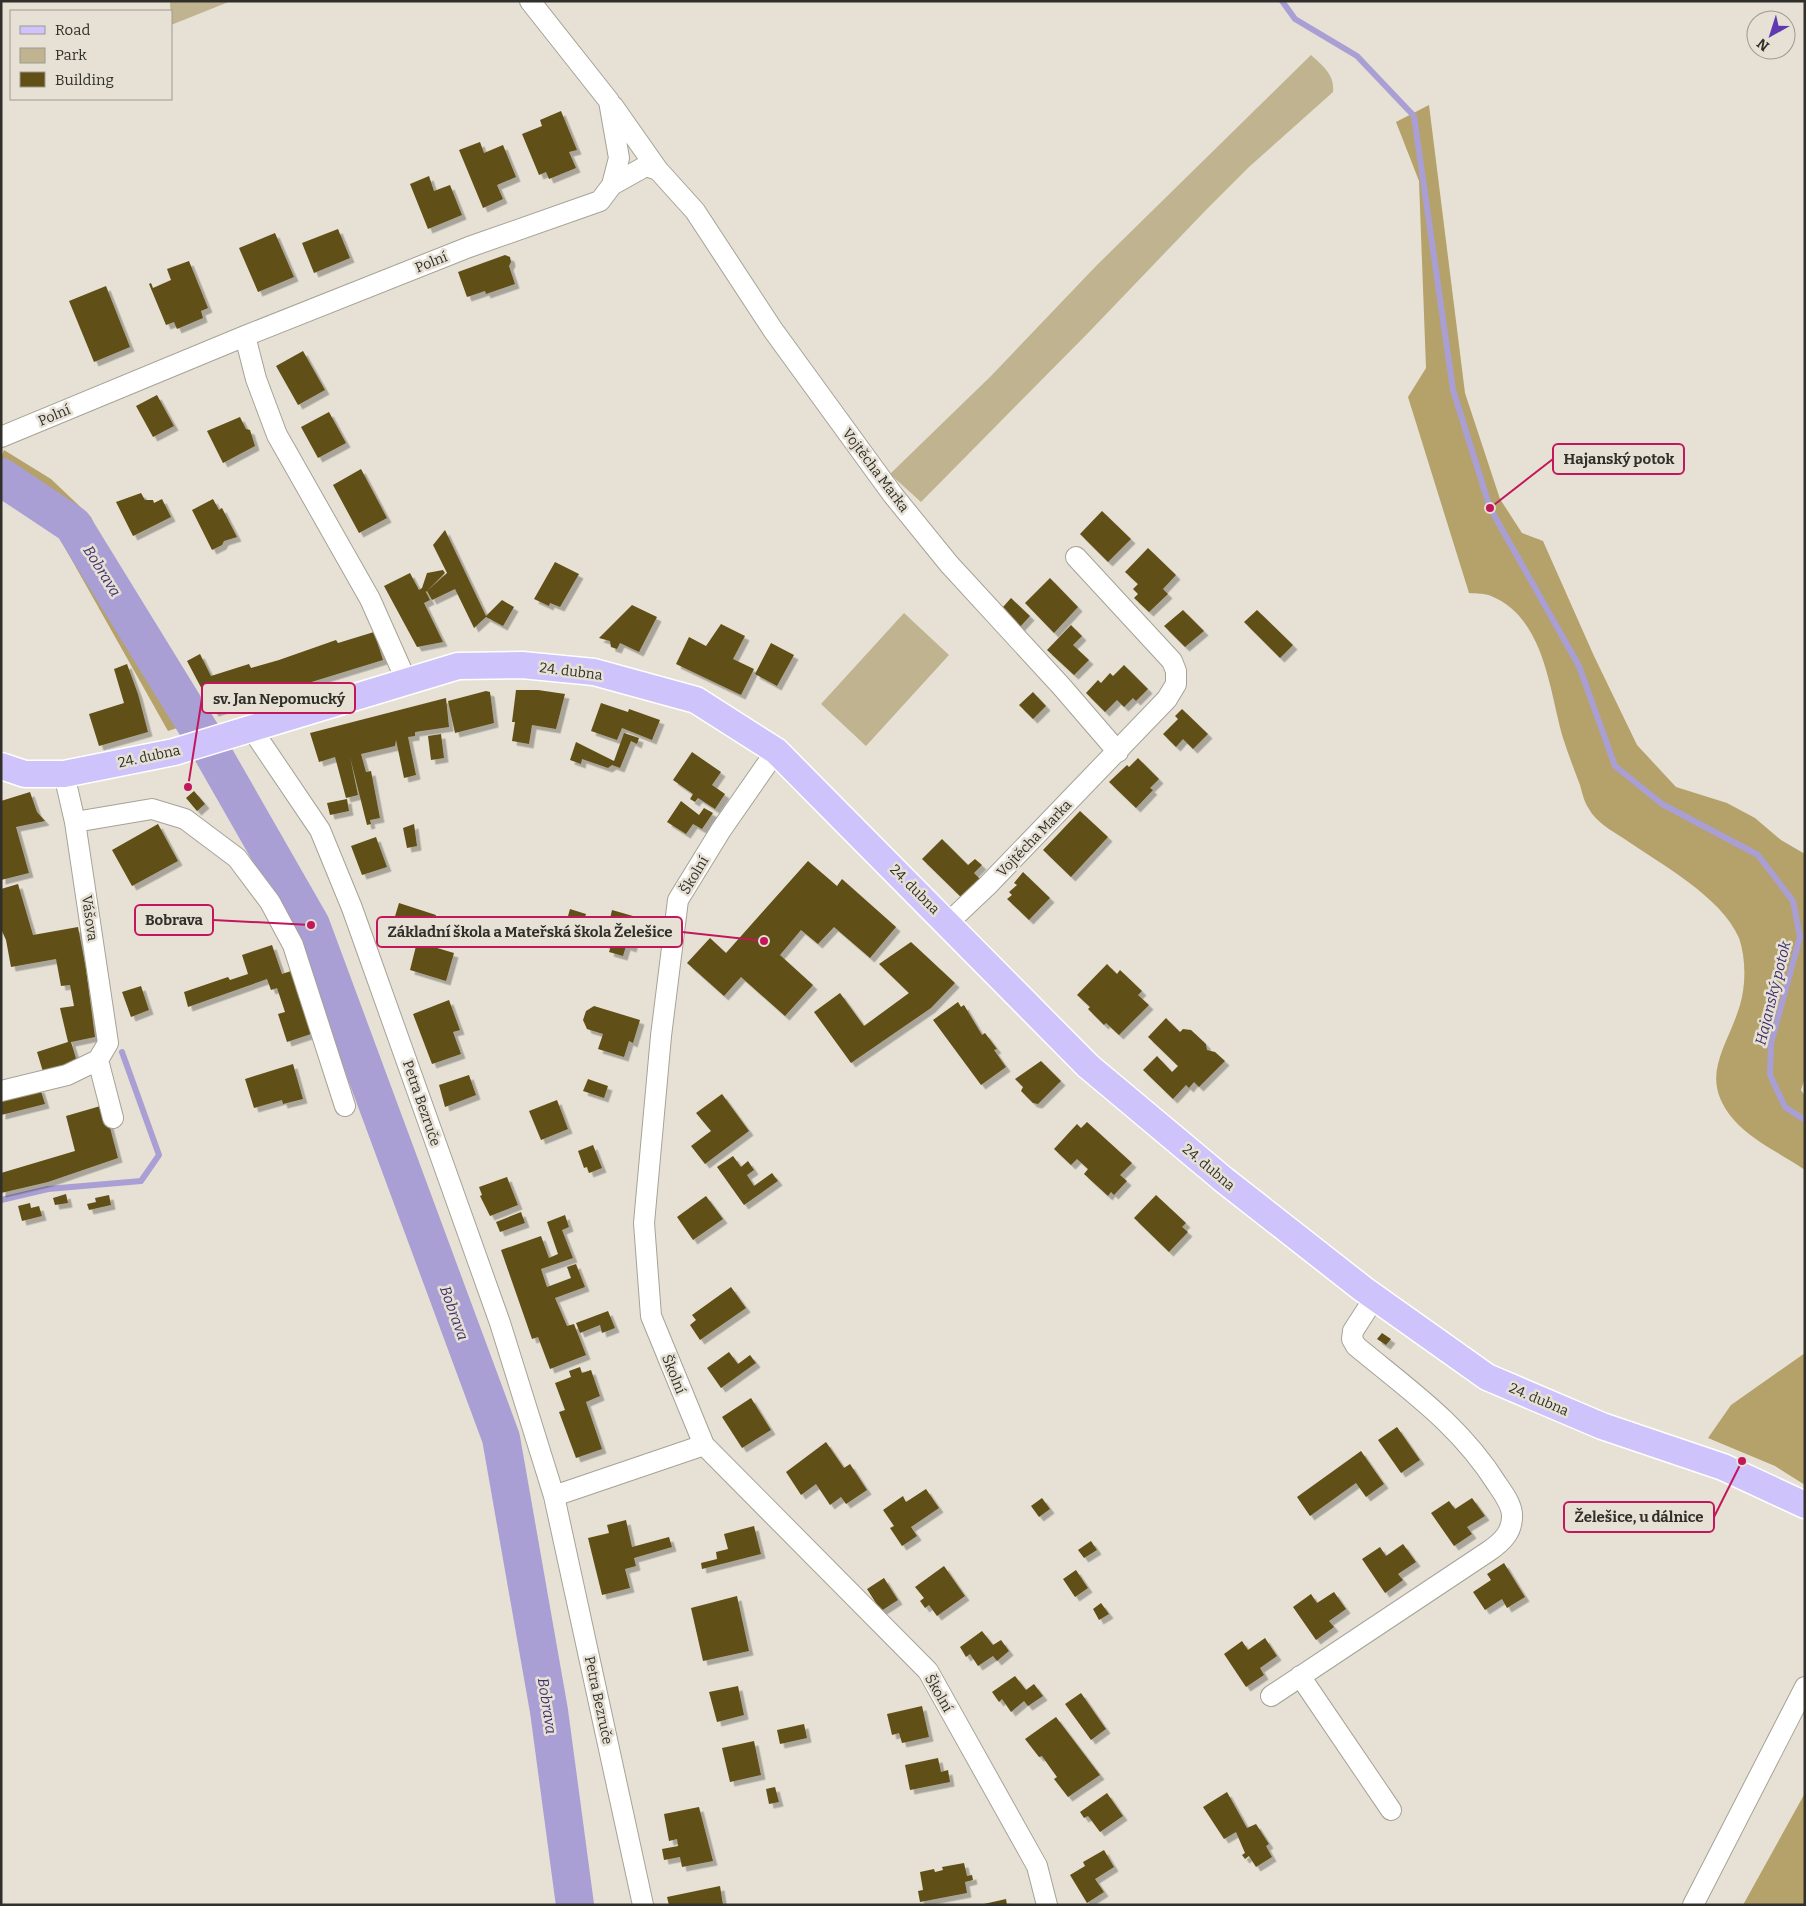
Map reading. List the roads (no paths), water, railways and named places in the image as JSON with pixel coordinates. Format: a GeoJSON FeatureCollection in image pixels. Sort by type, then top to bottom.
{"type":"FeatureCollection","features":[{"type":"Feature","properties":{"kind":"main road","name":"24. dubna"},"geometry":{"type":"LineString","coordinates":[[1,766],[25,774],[64,774],[174,752],[406,680],[458,666],[522,665],[594,672],[644,684],[696,700],[776,751],[948,922],[1088,1066],[1224,1180],[1375,1297],[1487,1377],[1602,1426],[1723,1467],[1805,1505]]}},
{"type":"Feature","properties":{"kind":"street","name":"Vojtěcha Marka"},"geometry":{"type":"LineString","coordinates":[[530,1],[609,101],[658,170],[695,211],[773,330],[893,495],[948,564],[1062,686],[1118,752]]}},
{"type":"Feature","properties":{"kind":"street","name":"Vojtěcha Marka"},"geometry":{"type":"LineString","coordinates":[[609,101],[619,158],[612,185]]}},
{"type":"Feature","properties":{"kind":"street"},"geometry":{"type":"LineString","coordinates":[[612,185],[646,166],[658,170]]}},
{"type":"Feature","properties":{"kind":"street","name":"Polní"},"geometry":{"type":"LineString","coordinates":[[1,437],[245,336],[469,248],[600,201],[612,185]]}},
{"type":"Feature","properties":{"kind":"street"},"geometry":{"type":"LineString","coordinates":[[245,336],[256,379],[277,435],[370,599],[406,680]]}},
{"type":"Feature","properties":{"kind":"street","name":"Vojtěcha Marka"},"geometry":{"type":"LineString","coordinates":[[948,922],[1118,752],[1167,699],[1176,684],[1176,671],[1172,661],[1076,557]]}},
{"type":"Feature","properties":{"kind":"street","name":"Petra Bezruče"},"geometry":{"type":"LineString","coordinates":[[251,728],[320,830],[352,908],[500,1323],[554,1496],[643,1905]]}},
{"type":"Feature","properties":{"kind":"street","name":"Školní"},"geometry":{"type":"LineString","coordinates":[[776,751],[721,830],[678,900],[661,1036],[644,1223],[651,1316],[704,1445],[928,1671],[1037,1866],[1047,1905]]}},
{"type":"Feature","properties":{"kind":"street","name":"Vášova"},"geometry":{"type":"LineString","coordinates":[[64,774],[75,822],[108,1043],[98,1060]]}},
{"type":"Feature","properties":{"kind":"street"},"geometry":{"type":"LineString","coordinates":[[75,822],[152,809],[185,819],[237,858],[270,902],[292,945],[345,1106]]}},
{"type":"Feature","properties":{"kind":"street"},"geometry":{"type":"LineString","coordinates":[[1,1091],[67,1075],[98,1060],[113,1118]]}},
{"type":"Feature","properties":{"kind":"street"},"geometry":{"type":"LineString","coordinates":[[1271,1696],[1489,1551],[1504,1540],[1510,1530],[1512,1515],[1509,1503],[1476,1453],[1439,1414],[1356,1346],[1352,1339],[1356,1325],[1375,1297]]}},
{"type":"Feature","properties":{"kind":"street"},"geometry":{"type":"LineString","coordinates":[[554,1496],[704,1445]]}},
{"type":"Feature","properties":{"kind":"street"},"geometry":{"type":"LineString","coordinates":[[1300,1676],[1390,1810]]}},
{"type":"Feature","properties":{"kind":"street"},"geometry":{"type":"LineString","coordinates":[[1693,1905],[1805,1687]]}},
{"type":"Feature","properties":{"kind":"waterway","name":"Hajanský potok"},"geometry":{"type":"LineString","coordinates":[[1282,1],[1295,19],[1357,56],[1414,116],[1453,390],[1490,508],[1579,666],[1615,766],[1662,804],[1758,855],[1793,901],[1800,937],[1771,1043],[1770,1075],[1785,1107],[1805,1120]]}},
{"type":"Feature","properties":{"kind":"waterway","name":"Bobrava"},"geometry":{"type":"LineString","coordinates":[[1,477],[73,525],[204,738],[311,925],[501,1438],[549,1711],[575,1905]]}},
{"type":"Feature","properties":{"kind":"waterway"},"geometry":{"type":"LineString","coordinates":[[1,1200],[48,1189],[141,1181],[159,1155],[122,1052]]}},
{"type":"Feature","properties":{"kind":"place","name":"Hajanský potok"},"geometry":{"type":"Point","coordinates":[1490,508]}},
{"type":"Feature","properties":{"kind":"place","name":"sv. Jan Nepomucký"},"geometry":{"type":"Point","coordinates":[188,787]}},
{"type":"Feature","properties":{"kind":"place","name":"Bobrava"},"geometry":{"type":"Point","coordinates":[311,925]}},
{"type":"Feature","properties":{"kind":"place","name":"Základní škola a Mateřská škola Želešice"},"geometry":{"type":"Point","coordinates":[764,941]}},
{"type":"Feature","properties":{"kind":"place","name":"Želešice, u dálnice"},"geometry":{"type":"Point","coordinates":[1742,1461]}}]}
